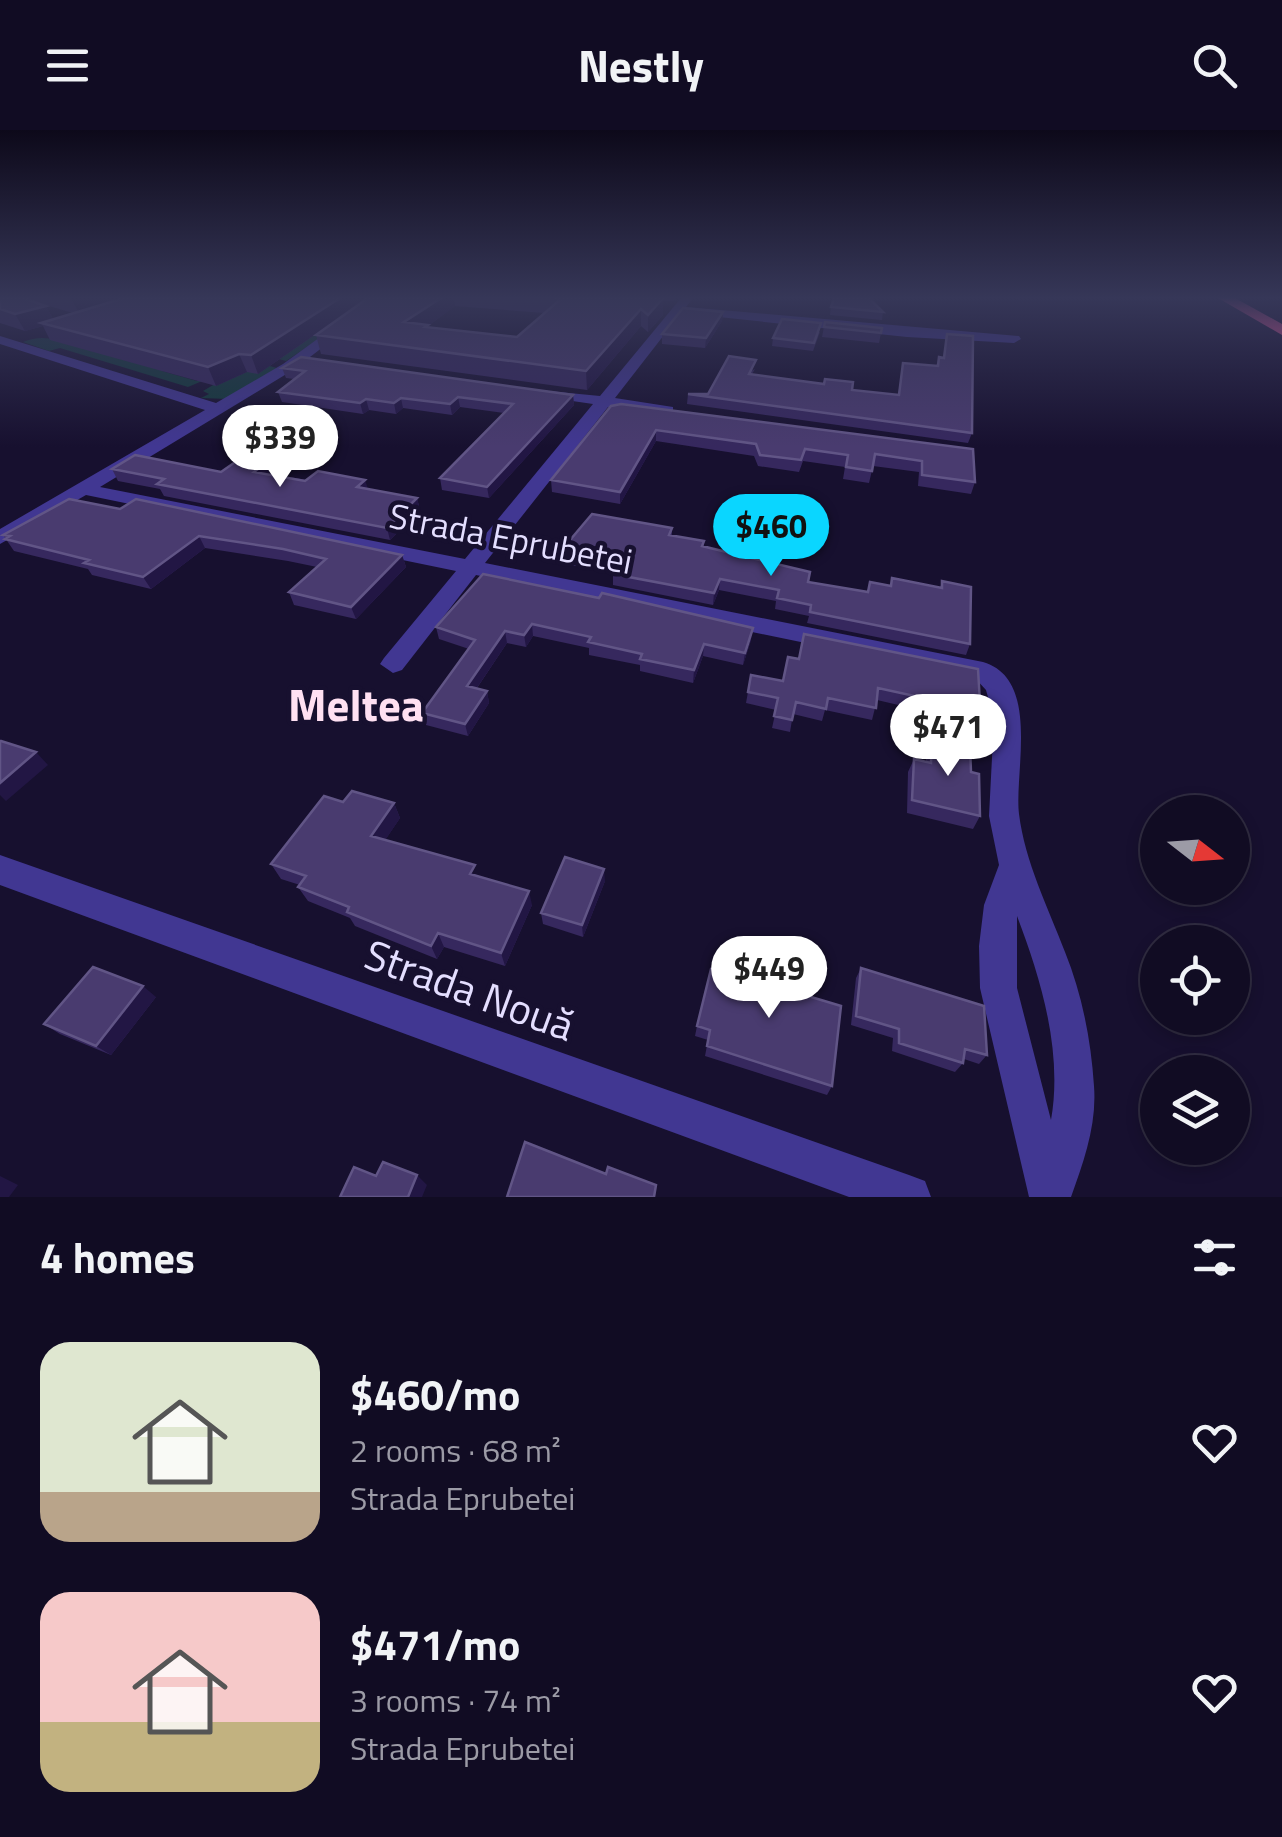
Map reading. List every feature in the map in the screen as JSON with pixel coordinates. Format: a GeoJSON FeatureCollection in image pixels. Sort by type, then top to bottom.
{"type":"FeatureCollection","features":[{"type":"Feature","properties":{"kind":"street"},"geometry":{"type":"LineString","coordinates":[[25,348],[219,408]]}},
{"type":"Feature","properties":{"kind":"street"},"geometry":{"type":"LineString","coordinates":[[0,538],[314,348]]}},
{"type":"Feature","properties":{"kind":"street"},"geometry":{"type":"LineString","coordinates":[[394,664],[644,348]]}},
{"type":"Feature","properties":{"kind":"street"},"geometry":{"type":"LineString","coordinates":[[300,358],[319,361]]}},
{"type":"Feature","properties":{"kind":"street"},"geometry":{"type":"LineString","coordinates":[[529,391],[682,412]]}},
{"type":"Feature","properties":{"kind":"street","name":"Strada Eprubetei"},"geometry":{"type":"LineString","coordinates":[[83,489],[984,671],[1001,688],[1008,706],[1003,811],[1014,866]]}},
{"type":"Feature","properties":{"kind":"street"},"geometry":{"type":"LineString","coordinates":[[1014,866],[999,918],[1000,992],[1050,1196]]}},
{"type":"Feature","properties":{"kind":"street"},"geometry":{"type":"LineString","coordinates":[[1014,866],[1059,989],[1074,1082],[1073,1130],[1050,1196]]}},
{"type":"Feature","properties":{"kind":"street","name":"Strada Nouă"},"geometry":{"type":"LineString","coordinates":[[0,870],[908,1197]]}},
{"type":"Feature","properties":{"kind":"green space"},"geometry":{"type":"Polygon","coordinates":[[[40,348],[82,348],[111,354],[144,349],[140,348],[190,348],[182,351],[256,370],[266,365],[277,368],[228,399],[201,398],[209,394],[203,391],[240,369],[201,363],[162,371],[197,381],[207,379],[188,387],[60,348],[49,351],[40,348]]]}},
{"type":"Feature","properties":{"kind":"green space"},"geometry":{"type":"Polygon","coordinates":[[[238,348],[306,348],[286,361],[238,348]]]}},
{"type":"Feature","properties":{"kind":"building"},"geometry":{"type":"Polygon","coordinates":[[[135,348],[262,348],[251,355],[239,354],[208,367],[135,348]]]}},
{"type":"Feature","properties":{"kind":"building"},"geometry":{"type":"Polygon","coordinates":[[[412,348],[607,348],[586,371],[412,348]]]}},
{"type":"Feature","properties":{"kind":"building"},"geometry":{"type":"Polygon","coordinates":[[[945,348],[973,348],[972,433],[688,394],[708,394],[729,356],[756,360],[749,374],[824,384],[825,379],[853,382],[852,390],[899,395],[903,363],[938,366],[939,357],[944,358],[945,348]]]}},
{"type":"Feature","properties":{"kind":"building"},"geometry":{"type":"Polygon","coordinates":[[[301,357],[573,395],[487,487],[440,478],[513,404],[458,397],[450,404],[401,398],[394,403],[366,399],[360,403],[278,392],[305,371],[282,368],[301,357]]]}},
{"type":"Feature","properties":{"kind":"building"},"geometry":{"type":"Polygon","coordinates":[[[621,404],[973,449],[975,482],[922,475],[922,461],[875,454],[872,471],[846,467],[848,455],[805,449],[801,460],[760,455],[756,444],[656,430],[620,492],[551,480],[611,406],[621,404]]]}},
{"type":"Feature","properties":{"kind":"building"},"geometry":{"type":"Polygon","coordinates":[[[135,455],[221,472],[241,458],[267,462],[254,472],[305,481],[318,471],[365,480],[357,487],[417,498],[387,528],[157,484],[164,479],[112,469],[135,455]]]}},
{"type":"Feature","properties":{"kind":"building"},"geometry":{"type":"Polygon","coordinates":[[[69,499],[120,509],[136,499],[402,555],[351,607],[289,592],[326,559],[283,549],[199,536],[143,577],[5,539],[10,536],[3,535],[69,499]]]}},
{"type":"Feature","properties":{"kind":"building"},"geometry":{"type":"Polygon","coordinates":[[[592,514],[672,528],[669,535],[704,541],[702,546],[810,572],[808,582],[868,592],[870,582],[891,586],[892,578],[942,588],[942,581],[971,587],[970,644],[810,612],[811,605],[777,598],[779,590],[720,579],[714,593],[613,574],[619,564],[560,552],[592,514]]]}},
{"type":"Feature","properties":{"kind":"building"},"geometry":{"type":"Polygon","coordinates":[[[483,574],[599,598],[602,593],[753,628],[745,653],[704,644],[694,670],[640,659],[642,654],[588,642],[591,637],[532,624],[524,635],[505,631],[467,686],[487,691],[465,724],[422,713],[475,640],[436,627],[483,574]]]}},
{"type":"Feature","properties":{"kind":"building"},"geometry":{"type":"Polygon","coordinates":[[[804,634],[978,669],[980,703],[943,696],[942,702],[878,688],[876,708],[828,698],[826,709],[796,702],[792,720],[774,716],[778,698],[748,692],[751,675],[783,681],[788,657],[799,659],[804,634]]]}},
{"type":"Feature","properties":{"kind":"building"},"geometry":{"type":"Polygon","coordinates":[[[932,737],[970,746],[971,772],[979,774],[980,816],[912,800],[914,759],[931,763],[932,737]]]}},
{"type":"Feature","properties":{"kind":"building"},"geometry":{"type":"Polygon","coordinates":[[[0,742],[36,752],[0,783],[0,742]]]}},
{"type":"Feature","properties":{"kind":"building"},"geometry":{"type":"Polygon","coordinates":[[[352,791],[394,803],[371,836],[475,865],[470,874],[529,891],[501,953],[438,933],[431,946],[298,887],[306,876],[271,864],[324,796],[343,802],[352,791]]]}},
{"type":"Feature","properties":{"kind":"building"},"geometry":{"type":"Polygon","coordinates":[[[565,857],[604,869],[582,925],[541,913],[565,857]]]}},
{"type":"Feature","properties":{"kind":"building"},"geometry":{"type":"Polygon","coordinates":[[[730,950],[775,964],[771,985],[841,1006],[832,1086],[707,1046],[710,1030],[697,1026],[711,969],[725,973],[730,950]]]}},
{"type":"Feature","properties":{"kind":"building"},"geometry":{"type":"Polygon","coordinates":[[[93,967],[143,986],[96,1046],[44,1024],[93,967]]]}},
{"type":"Feature","properties":{"kind":"building"},"geometry":{"type":"Polygon","coordinates":[[[861,968],[984,1006],[987,1055],[965,1049],[963,1063],[899,1043],[899,1029],[856,1016],[861,968]]]}},
{"type":"Feature","properties":{"kind":"building"},"geometry":{"type":"Polygon","coordinates":[[[525,1142],[606,1174],[608,1167],[656,1185],[654,1197],[507,1197],[525,1142]]]}},
{"type":"Feature","properties":{"kind":"building"},"geometry":{"type":"Polygon","coordinates":[[[383,1162],[417,1175],[408,1197],[340,1197],[354,1167],[376,1176],[383,1162]]]}},
{"type":"Feature","properties":{"kind":"district","name":"Meltea"},"geometry":{"type":"Point","coordinates":[356,704]}}]}
